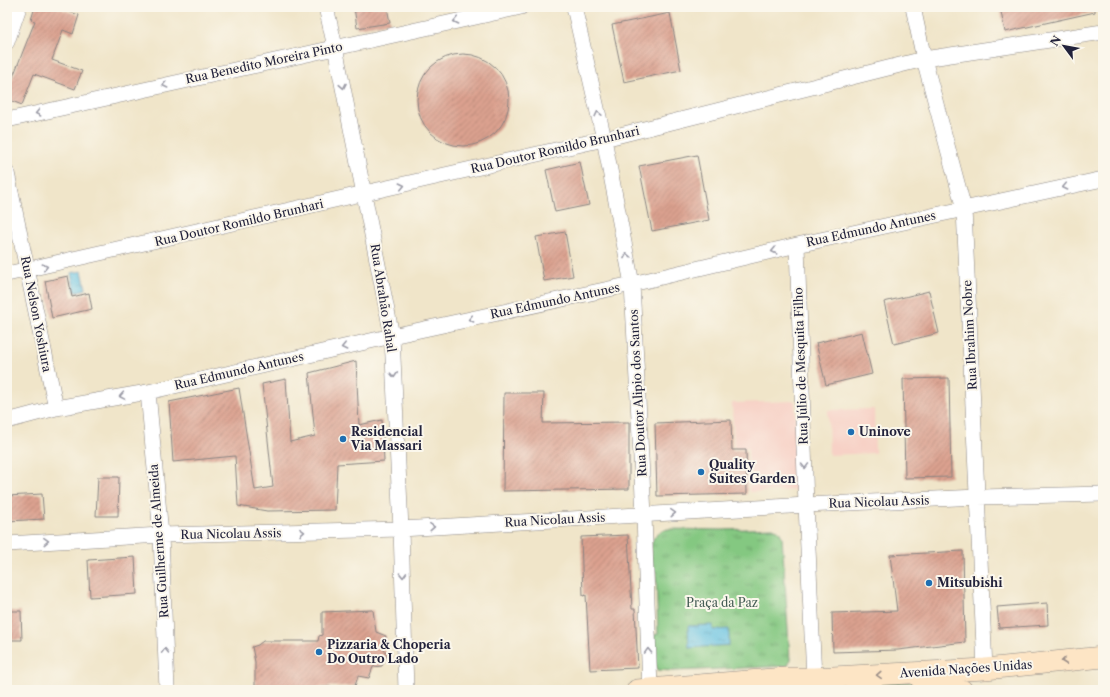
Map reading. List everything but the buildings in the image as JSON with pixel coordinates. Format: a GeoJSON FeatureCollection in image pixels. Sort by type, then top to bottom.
{"type":"FeatureCollection","features":[{"type":"Feature","properties":{"kind":"street"},"geometry":{"type":"LineString","coordinates":[[7,42],[19,7]]}},
{"type":"Feature","properties":{"kind":"street","name":"Rua Abrahão Rahal"},"geometry":{"type":"LineString","coordinates":[[326,7],[392,336],[402,529],[406,690]]}},
{"type":"Feature","properties":{"kind":"street","name":"Rua Benedito Moreira Pinto"},"geometry":{"type":"LineString","coordinates":[[7,120],[521,7]]}},
{"type":"Feature","properties":{"kind":"street","name":"Rua Doutor Alipio dos Santos"},"geometry":{"type":"LineString","coordinates":[[574,7],[604,139],[632,284],[644,515],[650,690]]}},
{"type":"Feature","properties":{"kind":"street","name":"Rua Ibrahim Nobre"},"geometry":{"type":"LineString","coordinates":[[912,7],[924,59],[964,209],[985,669]]}},
{"type":"Feature","properties":{"kind":"street","name":"Rua Doutor Romildo Brunhari"},"geometry":{"type":"LineString","coordinates":[[7,274],[604,139],[924,59],[1103,32]]}},
{"type":"Feature","properties":{"kind":"street","name":"Rua Nelson Yoshiura"},"geometry":{"type":"LineString","coordinates":[[7,173],[56,408]]}},
{"type":"Feature","properties":{"kind":"street","name":"Rua Edmundo Antunes"},"geometry":{"type":"LineString","coordinates":[[7,421],[56,408],[148,392],[392,336],[632,284],[798,245],[1103,179]]}},
{"type":"Feature","properties":{"kind":"street","name":"Rua Júlio de Mesquita Filho"},"geometry":{"type":"LineString","coordinates":[[798,245],[806,505],[814,678]]}},
{"type":"Feature","properties":{"kind":"street","name":"Rua Guilherme de Almeida"},"geometry":{"type":"LineString","coordinates":[[148,392],[161,535],[167,690]]}},
{"type":"Feature","properties":{"kind":"street","name":"Rua Nicolau Assis"},"geometry":{"type":"LineString","coordinates":[[7,544],[161,535],[402,529],[806,505],[978,497],[1103,494]]}},
{"type":"Feature","properties":{"kind":"street","name":"Avenida Nações Unidas"},"geometry":{"type":"LineString","coordinates":[[637,690],[785,678],[814,678],[985,669],[1103,657]]}},
{"type":"Feature","properties":{"kind":"street"},"geometry":{"type":"LineString","coordinates":[[902,674],[962,690]]}},
{"type":"Feature","properties":{"kind":"shaded area"},"geometry":{"type":"Polygon","coordinates":[[[795,401],[798,490],[749,492],[748,448],[734,448],[732,403],[795,401]]]}},
{"type":"Feature","properties":{"kind":"shaded area","name":"Uninove"},"geometry":{"type":"Polygon","coordinates":[[[874,409],[875,453],[829,455],[828,410],[874,409]]]}},
{"type":"Feature","properties":{"kind":"green space","name":"Praça da Paz"},"geometry":{"type":"Polygon","coordinates":[[[773,528],[779,531],[782,537],[790,659],[788,666],[673,671],[658,670],[655,664],[654,635],[658,634],[656,571],[651,570],[651,545],[656,535],[661,531],[668,529],[722,530],[773,528]]]}},
{"type":"Feature","properties":{"kind":"green space"},"geometry":{"type":"Polygon","coordinates":[[[912,683],[936,690],[751,690],[912,683]]]}},
{"type":"Feature","properties":{"kind":"water"},"geometry":{"type":"Polygon","coordinates":[[[82,271],[86,289],[75,292],[71,273],[82,271]]]}},
{"type":"Feature","properties":{"kind":"water"},"geometry":{"type":"Polygon","coordinates":[[[713,625],[713,630],[729,629],[729,645],[689,648],[688,626],[713,625]]]}},
{"type":"Feature","properties":{"kind":"place","name":"Uninove"},"geometry":{"type":"Point","coordinates":[851,432]}},
{"type":"Feature","properties":{"kind":"place","name":"Residencial Via Massari"},"geometry":{"type":"Point","coordinates":[343,439]}},
{"type":"Feature","properties":{"kind":"place","name":"Quality Suites Garden"},"geometry":{"type":"Point","coordinates":[701,472]}},
{"type":"Feature","properties":{"kind":"place","name":"Mitsubishi"},"geometry":{"type":"Point","coordinates":[929,583]}},
{"type":"Feature","properties":{"kind":"place","name":"Pizzaria & Choperia Do Outro Lado"},"geometry":{"type":"Point","coordinates":[319,652]}}]}
